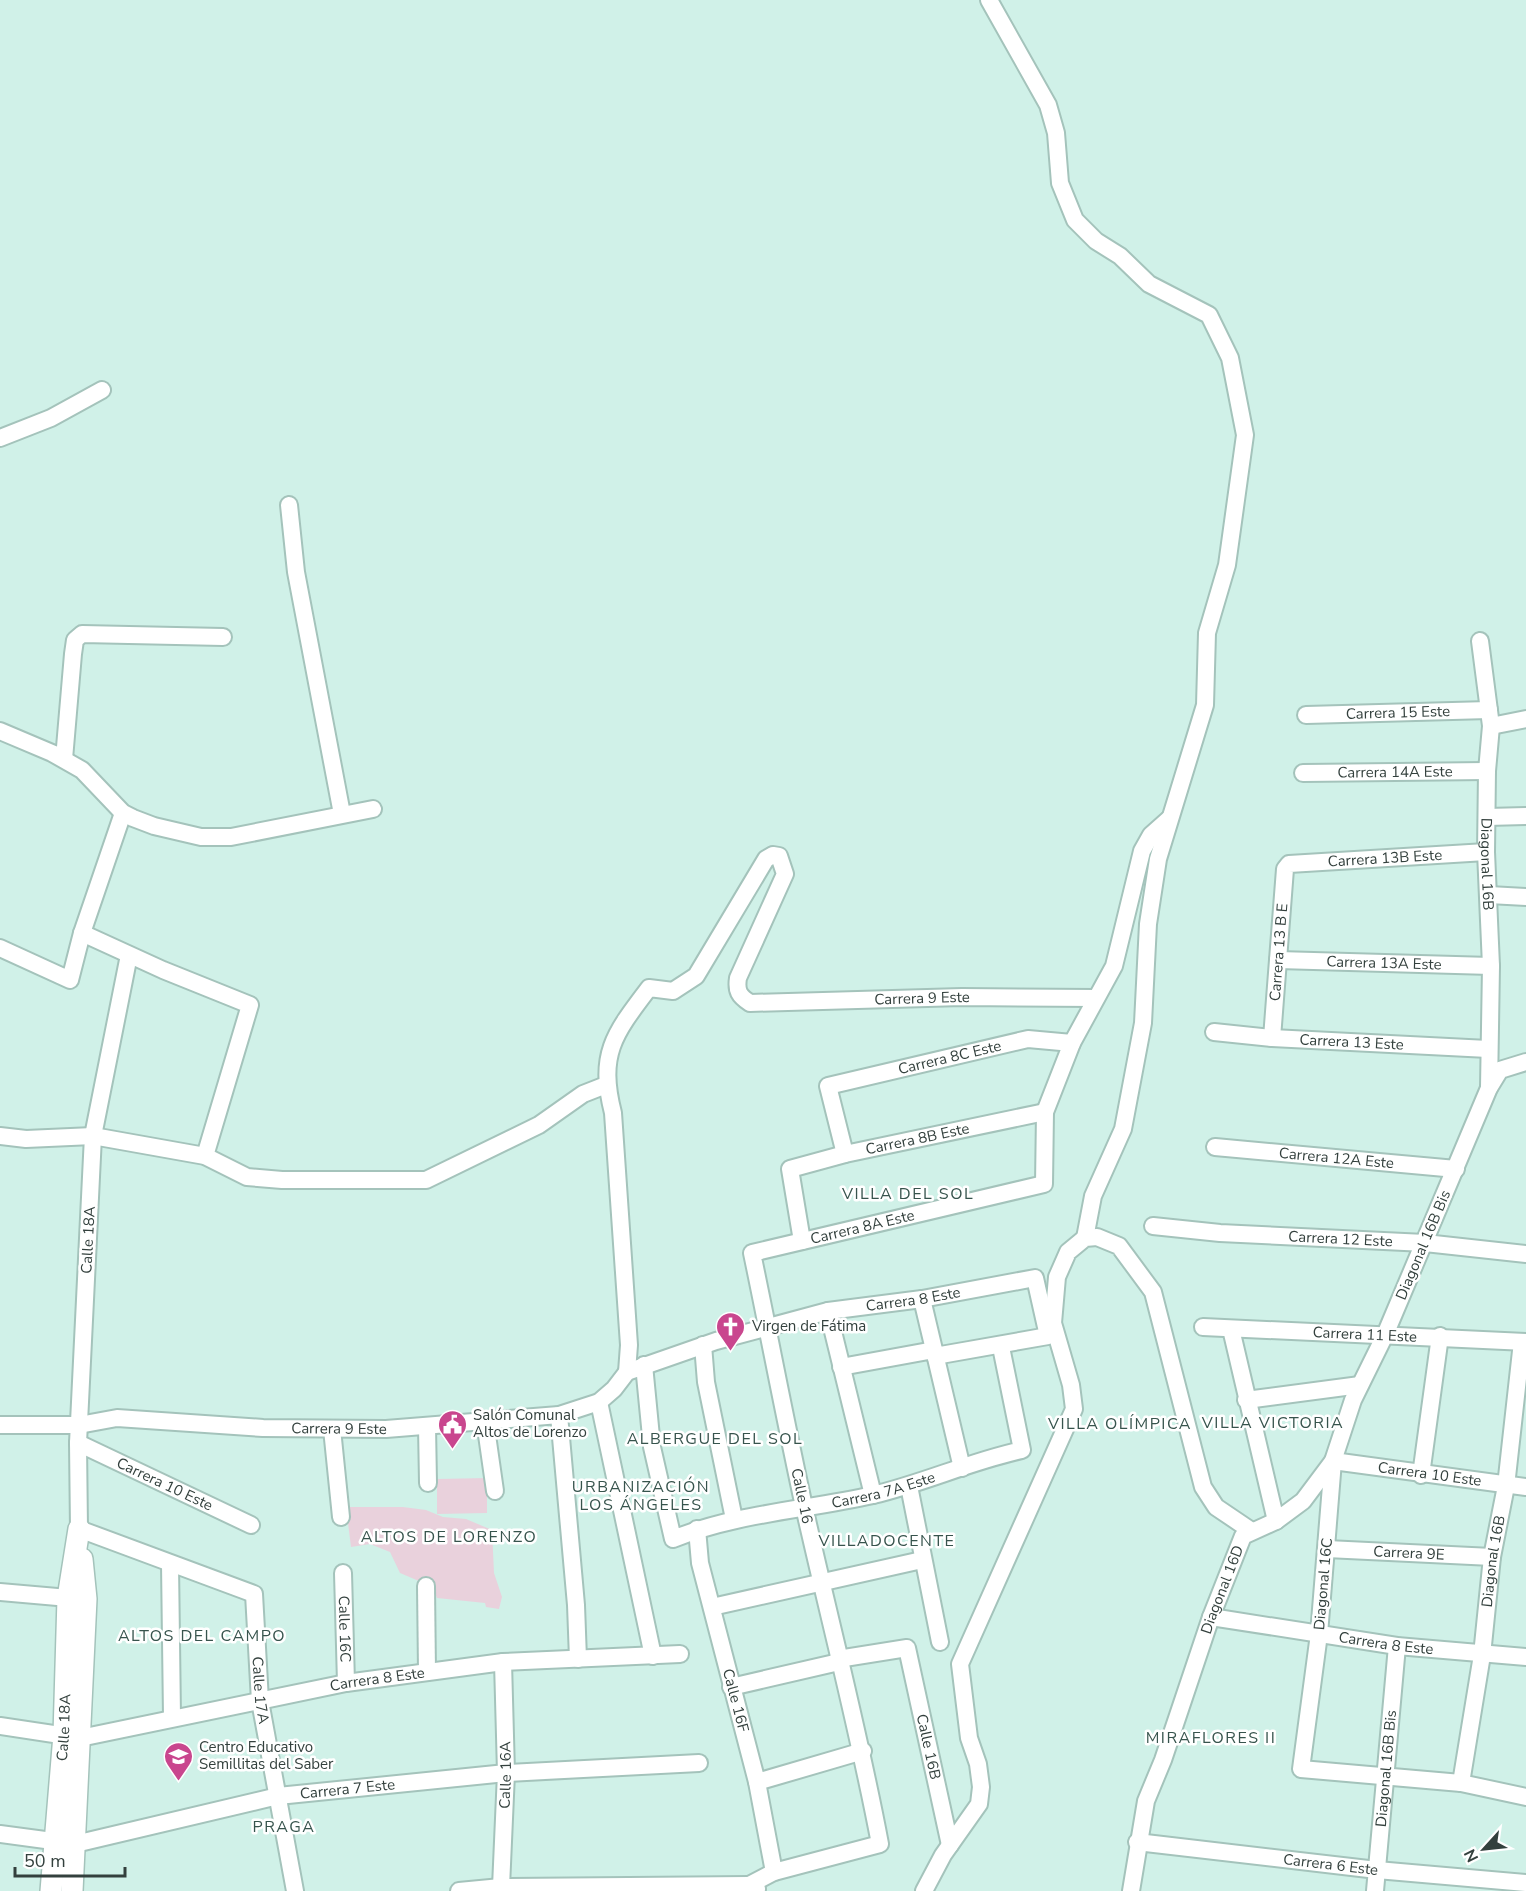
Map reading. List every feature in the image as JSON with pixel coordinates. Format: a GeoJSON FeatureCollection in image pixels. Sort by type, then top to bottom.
{"type":"FeatureCollection","features":[{"type":"Feature","properties":{"kind":"main road","name":"Calle 18A"},"geometry":{"type":"LineString","coordinates":[[51,1891],[64,1843],[72,1737],[79,1529]]}},
{"type":"Feature","properties":{"kind":"main road","name":"Calle 18A"},"geometry":{"type":"LineString","coordinates":[[64,1843],[72,1891]]}},
{"type":"Feature","properties":{"kind":"street"},"geometry":{"type":"LineString","coordinates":[[924,1891],[950,1845],[979,1804],[981,1787],[978,1764],[969,1738],[960,1664],[1074,1409],[1071,1385],[1053,1323],[1057,1277],[1068,1252],[1085,1238],[1093,1196],[1123,1129],[1143,1023],[1149,924],[1156,870],[1169,819],[1205,705],[1207,633],[1227,566],[1245,435],[1230,358],[1209,315],[1149,284],[1120,256],[1096,241],[1075,220],[1060,183],[1056,134],[1048,105],[988,0]]}},
{"type":"Feature","properties":{"kind":"street"},"geometry":{"type":"LineString","coordinates":[[0,438],[51,418],[102,390]]}},
{"type":"Feature","properties":{"kind":"street"},"geometry":{"type":"LineString","coordinates":[[289,505],[296,572],[342,814]]}},
{"type":"Feature","properties":{"kind":"street"},"geometry":{"type":"LineString","coordinates":[[64,759],[75,640],[82,634],[223,637]]}},
{"type":"Feature","properties":{"kind":"street","name":"Diagonal 16B"},"geometry":{"type":"LineString","coordinates":[[1480,641],[1490,718],[1486,852],[1491,966],[1489,1088]]}},
{"type":"Feature","properties":{"kind":"street","name":"Carrera 15 Este"},"geometry":{"type":"LineString","coordinates":[[1306,715],[1526,719]]}},
{"type":"Feature","properties":{"kind":"street"},"geometry":{"type":"LineString","coordinates":[[0,730],[64,759],[82,771],[123,813],[154,826],[201,837],[231,837],[373,809]]}},
{"type":"Feature","properties":{"kind":"street","name":"Carrera 14A Este"},"geometry":{"type":"LineString","coordinates":[[1303,773],[1487,771]]}},
{"type":"Feature","properties":{"kind":"street"},"geometry":{"type":"LineString","coordinates":[[0,948],[70,980],[82,933],[123,813]]}},
{"type":"Feature","properties":{"kind":"street"},"geometry":{"type":"LineString","coordinates":[[1487,817],[1526,816]]}},
{"type":"Feature","properties":{"kind":"street"},"geometry":{"type":"LineString","coordinates":[[1045,1112],[1072,1043],[1114,966],[1142,851],[1151,835],[1169,819]]}},
{"type":"Feature","properties":{"kind":"street","name":"Carrera 13B Este"},"geometry":{"type":"LineString","coordinates":[[1285,868],[1294,863],[1486,852]]}},
{"type":"Feature","properties":{"kind":"street","name":"Carrera 9 Este"},"geometry":{"type":"LineString","coordinates":[[606,1085],[611,1048],[623,1023],[649,988],[672,991],[696,976],[766,859],[773,855],[779,856],[785,873],[738,978],[736,988],[741,997],[750,1003],[962,997],[1096,998]]}},
{"type":"Feature","properties":{"kind":"street","name":"Carrera 13 B E"},"geometry":{"type":"LineString","coordinates":[[1272,1038],[1285,868]]}},
{"type":"Feature","properties":{"kind":"street"},"geometry":{"type":"LineString","coordinates":[[1489,896],[1526,897]]}},
{"type":"Feature","properties":{"kind":"street"},"geometry":{"type":"LineString","coordinates":[[82,933],[250,1005],[205,1156]]}},
{"type":"Feature","properties":{"kind":"street","name":"Calle 18A"},"geometry":{"type":"LineString","coordinates":[[79,1529],[78,1443],[93,1136],[129,955]]}},
{"type":"Feature","properties":{"kind":"street","name":"Carrera 13A Este"},"geometry":{"type":"LineString","coordinates":[[1278,960],[1491,966]]}},
{"type":"Feature","properties":{"kind":"street","name":"Carrera 13 Este"},"geometry":{"type":"LineString","coordinates":[[1214,1032],[1272,1038],[1488,1050]]}},
{"type":"Feature","properties":{"kind":"street","name":"Carrera 8C Este"},"geometry":{"type":"LineString","coordinates":[[845,1154],[828,1086],[1028,1039],[1072,1043]]}},
{"type":"Feature","properties":{"kind":"street"},"geometry":{"type":"LineString","coordinates":[[1489,1088],[1500,1070],[1526,1062]]}},
{"type":"Feature","properties":{"kind":"street"},"geometry":{"type":"LineString","coordinates":[[0,1136],[26,1139],[93,1136],[205,1156],[247,1177],[282,1180],[426,1180],[539,1125],[583,1094],[606,1085],[613,1113],[629,1345],[627,1372]]}},
{"type":"Feature","properties":{"kind":"street","name":"Diagonal 16B Bis"},"geometry":{"type":"LineString","coordinates":[[1357,1393],[1385,1335],[1489,1088]]}},
{"type":"Feature","properties":{"kind":"street","name":"Carrera 8B Este"},"geometry":{"type":"LineString","coordinates":[[802,1241],[790,1169],[845,1154],[1045,1112]]}},
{"type":"Feature","properties":{"kind":"street","name":"Carrera 8A Este"},"geometry":{"type":"LineString","coordinates":[[752,1253],[1044,1184],[1045,1112]]}},
{"type":"Feature","properties":{"kind":"street","name":"Carrera 12A Este"},"geometry":{"type":"LineString","coordinates":[[1215,1148],[1456,1169]]}},
{"type":"Feature","properties":{"kind":"street","name":"Carrera 12 Este"},"geometry":{"type":"LineString","coordinates":[[1153,1226],[1220,1233],[1425,1242],[1526,1254]]}},
{"type":"Feature","properties":{"kind":"street","name":"Diagonal 16D"},"geometry":{"type":"LineString","coordinates":[[1085,1238],[1097,1238],[1119,1246],[1153,1292],[1203,1487],[1216,1507],[1250,1530],[1238,1544],[1211,1617],[1164,1760],[1146,1801],[1137,1842],[1131,1891]]}},
{"type":"Feature","properties":{"kind":"street","name":"Calle 16"},"geometry":{"type":"LineString","coordinates":[[752,1253],[805,1509],[839,1661],[863,1751],[880,1844],[774,1872]]}},
{"type":"Feature","properties":{"kind":"street","name":"Carrera 8 Este"},"geometry":{"type":"LineString","coordinates":[[599,1402],[614,1389],[627,1372],[703,1345],[828,1311],[922,1299],[1035,1278],[1048,1336],[935,1353]]}},
{"type":"Feature","properties":{"kind":"street"},"geometry":{"type":"LineString","coordinates":[[922,1299],[962,1468]]}},
{"type":"Feature","properties":{"kind":"street"},"geometry":{"type":"LineString","coordinates":[[828,1311],[873,1495]]}},
{"type":"Feature","properties":{"kind":"street","name":"Carrera 11 Este"},"geometry":{"type":"LineString","coordinates":[[1203,1327],[1440,1336],[1524,1342]]}},
{"type":"Feature","properties":{"kind":"street"},"geometry":{"type":"LineString","coordinates":[[1231,1329],[1276,1521]]}},
{"type":"Feature","properties":{"kind":"street"},"geometry":{"type":"LineString","coordinates":[[1421,1475],[1440,1336]]}},
{"type":"Feature","properties":{"kind":"street","name":"Diagonal 16B"},"geometry":{"type":"LineString","coordinates":[[1461,1783],[1482,1655],[1492,1557],[1506,1486],[1524,1342]]}},
{"type":"Feature","properties":{"kind":"street"},"geometry":{"type":"LineString","coordinates":[[703,1345],[706,1382],[734,1519]]}},
{"type":"Feature","properties":{"kind":"street","name":"Carrera 7A Este"},"geometry":{"type":"LineString","coordinates":[[644,1365],[652,1447],[673,1539],[697,1529],[734,1519],[805,1509],[909,1486],[962,1468],[978,1460],[1022,1450],[1000,1347]]}},
{"type":"Feature","properties":{"kind":"street"},"geometry":{"type":"LineString","coordinates":[[842,1367],[935,1353]]}},
{"type":"Feature","properties":{"kind":"street"},"geometry":{"type":"LineString","coordinates":[[1246,1400],[1357,1393]]}},
{"type":"Feature","properties":{"kind":"street","name":"Diagonal 16C"},"geometry":{"type":"LineString","coordinates":[[1357,1393],[1333,1461],[1319,1634],[1300,1769],[1387,1776]]}},
{"type":"Feature","properties":{"kind":"street"},"geometry":{"type":"LineString","coordinates":[[599,1402],[653,1656]]}},
{"type":"Feature","properties":{"kind":"street","name":"Carrera 9 Este"},"geometry":{"type":"LineString","coordinates":[[79,1425],[127,1418],[263,1428],[332,1429],[427,1426],[559,1414],[599,1402]]}},
{"type":"Feature","properties":{"kind":"street"},"geometry":{"type":"LineString","coordinates":[[559,1414],[576,1605],[578,1659]]}},
{"type":"Feature","properties":{"kind":"street"},"geometry":{"type":"LineString","coordinates":[[485,1421],[495,1491]]}},
{"type":"Feature","properties":{"kind":"street"},"geometry":{"type":"LineString","coordinates":[[0,1425],[79,1425]]}},
{"type":"Feature","properties":{"kind":"street"},"geometry":{"type":"LineString","coordinates":[[427,1426],[428,1483]]}},
{"type":"Feature","properties":{"kind":"street"},"geometry":{"type":"LineString","coordinates":[[332,1429],[340,1517]]}},
{"type":"Feature","properties":{"kind":"street","name":"Carrera 10 Este"},"geometry":{"type":"LineString","coordinates":[[78,1443],[251,1525]]}},
{"type":"Feature","properties":{"kind":"street"},"geometry":{"type":"LineString","coordinates":[[1250,1530],[1276,1521],[1303,1501],[1333,1461]]}},
{"type":"Feature","properties":{"kind":"street","name":"Carrera 10 Este"},"geometry":{"type":"LineString","coordinates":[[1333,1461],[1421,1475],[1526,1487]]}},
{"type":"Feature","properties":{"kind":"street"},"geometry":{"type":"LineString","coordinates":[[909,1486],[940,1642]]}},
{"type":"Feature","properties":{"kind":"street"},"geometry":{"type":"LineString","coordinates":[[79,1529],[171,1564],[172,1717]]}},
{"type":"Feature","properties":{"kind":"street","name":"Calle 16F"},"geometry":{"type":"LineString","coordinates":[[697,1529],[700,1563],[757,1782],[774,1872]]}},
{"type":"Feature","properties":{"kind":"street","name":"Carrera 9E"},"geometry":{"type":"LineString","coordinates":[[1327,1549],[1492,1557]]}},
{"type":"Feature","properties":{"kind":"street"},"geometry":{"type":"LineString","coordinates":[[712,1607],[922,1560]]}},
{"type":"Feature","properties":{"kind":"street","name":"Calle 17A"},"geometry":{"type":"LineString","coordinates":[[171,1564],[254,1594],[260,1701],[295,1891]]}},
{"type":"Feature","properties":{"kind":"street","name":"Calle 16C"},"geometry":{"type":"LineString","coordinates":[[343,1573],[346,1683]]}},
{"type":"Feature","properties":{"kind":"street"},"geometry":{"type":"LineString","coordinates":[[426,1586],[427,1672]]}},
{"type":"Feature","properties":{"kind":"street"},"geometry":{"type":"LineString","coordinates":[[0,1592],[77,1598]]}},
{"type":"Feature","properties":{"kind":"street","name":"Carrera 8 Este"},"geometry":{"type":"LineString","coordinates":[[1211,1617],[1397,1646],[1526,1658]]}},
{"type":"Feature","properties":{"kind":"street","name":"Diagonal 16B Bis"},"geometry":{"type":"LineString","coordinates":[[1375,1891],[1397,1646]]}},
{"type":"Feature","properties":{"kind":"street","name":"Calle 16B"},"geometry":{"type":"LineString","coordinates":[[839,1661],[907,1648],[950,1845]]}},
{"type":"Feature","properties":{"kind":"street","name":"Carrera 8 Este"},"geometry":{"type":"LineString","coordinates":[[72,1737],[346,1683],[503,1662],[680,1654]]}},
{"type":"Feature","properties":{"kind":"street"},"geometry":{"type":"LineString","coordinates":[[731,1687],[839,1661]]}},
{"type":"Feature","properties":{"kind":"street","name":"Calle 16A"},"geometry":{"type":"LineString","coordinates":[[501,1887],[506,1773],[503,1662]]}},
{"type":"Feature","properties":{"kind":"street"},"geometry":{"type":"LineString","coordinates":[[0,1726],[72,1737]]}},
{"type":"Feature","properties":{"kind":"street"},"geometry":{"type":"LineString","coordinates":[[757,1782],[863,1751]]}},
{"type":"Feature","properties":{"kind":"street","name":"Carrera 7 Este"},"geometry":{"type":"LineString","coordinates":[[0,1834],[64,1843],[278,1796],[506,1773],[699,1763]]}},
{"type":"Feature","properties":{"kind":"street"},"geometry":{"type":"LineString","coordinates":[[1387,1776],[1461,1783],[1526,1797]]}},
{"type":"Feature","properties":{"kind":"street","name":"Carrera 6 Este"},"geometry":{"type":"LineString","coordinates":[[1137,1842],[1377,1870],[1526,1883]]}},
{"type":"Feature","properties":{"kind":"street"},"geometry":{"type":"LineString","coordinates":[[459,1891],[501,1887],[753,1889],[774,1872]]}},
{"type":"Feature","properties":{"kind":"shaded area"},"geometry":{"type":"Polygon","coordinates":[[[487,1478],[487,1513],[437,1514],[437,1479],[487,1478]]]}},
{"type":"Feature","properties":{"kind":"shaded area"},"geometry":{"type":"Polygon","coordinates":[[[346,1507],[403,1507],[426,1510],[443,1517],[466,1519],[492,1530],[494,1573],[502,1597],[499,1609],[486,1607],[485,1603],[437,1598],[433,1587],[400,1573],[390,1552],[370,1544],[351,1547],[346,1507]]]}},
{"type":"Feature","properties":{"kind":"place","name":"Virgen de Fátima"},"geometry":{"type":"Point","coordinates":[731,1352]}},
{"type":"Feature","properties":{"kind":"place","name":"Salón Comunal Altos de Lorenzo"},"geometry":{"type":"Point","coordinates":[452,1450]}},
{"type":"Feature","properties":{"kind":"place","name":"Centro Educativo Semillitas del Saber"},"geometry":{"type":"Point","coordinates":[178,1782]}},
{"type":"Feature","properties":{"kind":"district","name":"VILLA DEL SOL"},"geometry":{"type":"Point","coordinates":[908,1193]}},
{"type":"Feature","properties":{"kind":"district","name":"VILLA VICTORIA"},"geometry":{"type":"Point","coordinates":[1273,1422]}},
{"type":"Feature","properties":{"kind":"district","name":"VILLA OLÍMPICA"},"geometry":{"type":"Point","coordinates":[1120,1423]}},
{"type":"Feature","properties":{"kind":"district","name":"ALBERGUE DEL SOL"},"geometry":{"type":"Point","coordinates":[715,1438]}},
{"type":"Feature","properties":{"kind":"district","name":"URBANIZACIÓN LOS ÁNGELES"},"geometry":{"type":"Point","coordinates":[641,1495]}},
{"type":"Feature","properties":{"kind":"district","name":"ALTOS DE LORENZO"},"geometry":{"type":"Point","coordinates":[449,1536]}},
{"type":"Feature","properties":{"kind":"district","name":"VILLADOCENTE"},"geometry":{"type":"Point","coordinates":[887,1540]}},
{"type":"Feature","properties":{"kind":"district","name":"ALTOS DEL CAMPO"},"geometry":{"type":"Point","coordinates":[202,1635]}},
{"type":"Feature","properties":{"kind":"district","name":"MIRAFLORES II"},"geometry":{"type":"Point","coordinates":[1211,1737]}},
{"type":"Feature","properties":{"kind":"district","name":"PRAGA"},"geometry":{"type":"Point","coordinates":[284,1826]}}]}
